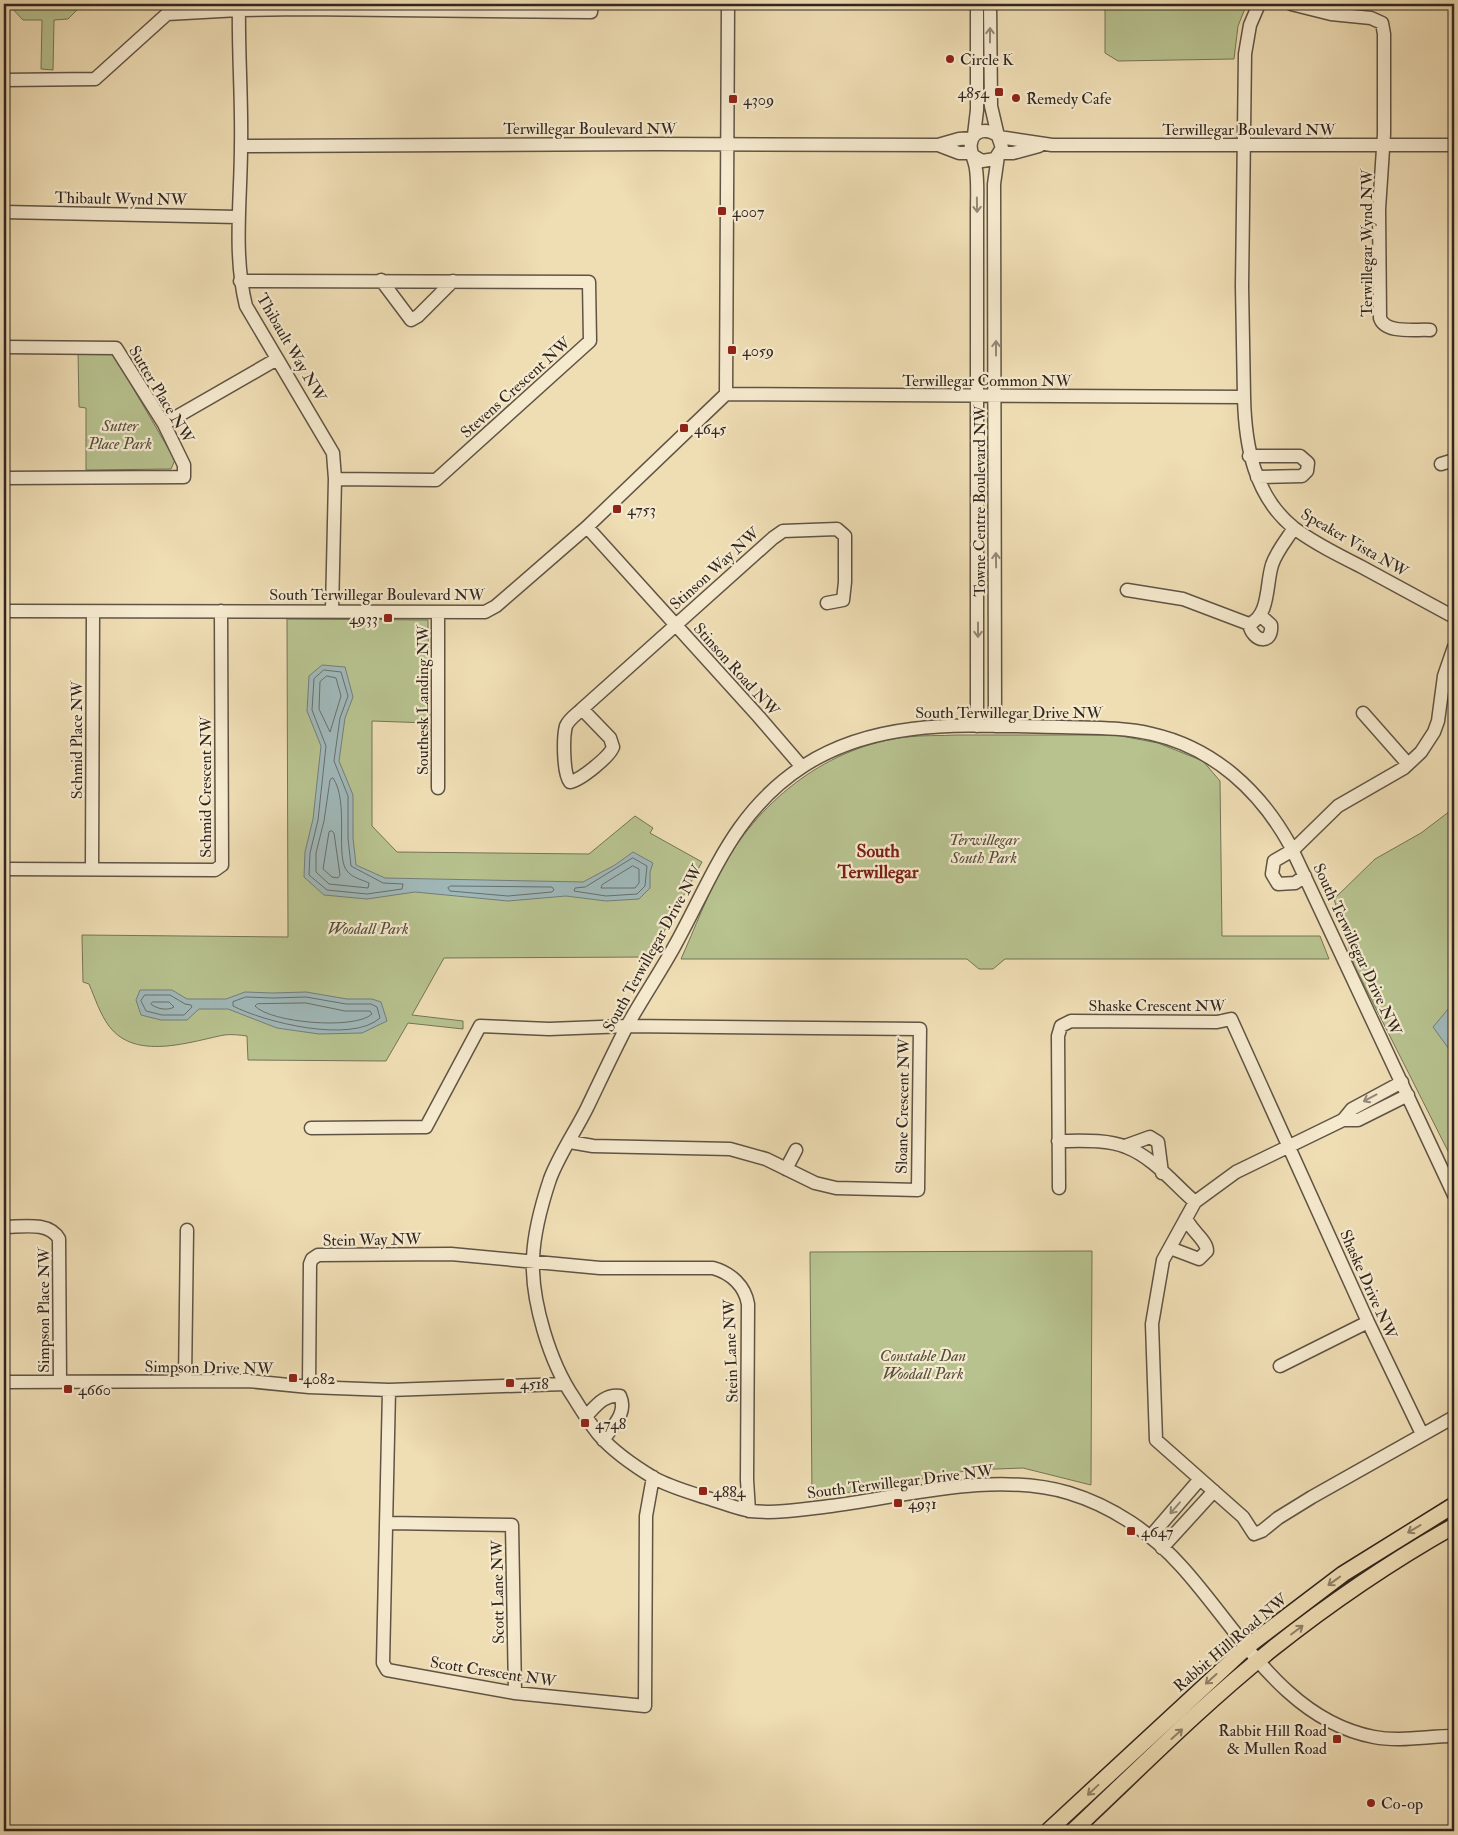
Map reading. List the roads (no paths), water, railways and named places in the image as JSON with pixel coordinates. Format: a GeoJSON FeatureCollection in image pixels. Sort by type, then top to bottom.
{"type":"FeatureCollection","features":[{"type":"Feature","properties":{"kind":"main road","name":"Rabbit Hill Road NW"},"geometry":{"type":"LineString","coordinates":[[1048,1831],[1248,1646],[1343,1574],[1454,1505]]}},
{"type":"Feature","properties":{"kind":"main road","name":"Rabbit Hill Road NW"},"geometry":{"type":"LineString","coordinates":[[1073,1831],[1259,1660],[1381,1569],[1454,1526]]}},
{"type":"Feature","properties":{"kind":"street"},"geometry":{"type":"LineString","coordinates":[[4,80],[94,79],[167,14],[239,7],[372,7],[591,12],[592,4]]}},
{"type":"Feature","properties":{"kind":"street"},"geometry":{"type":"LineString","coordinates":[[726,394],[728,4]]}},
{"type":"Feature","properties":{"kind":"street"},"geometry":{"type":"LineString","coordinates":[[977,4],[977,110],[973,137],[970,144],[973,155],[986,162],[999,155],[1002,144],[991,106],[990,4]]}},
{"type":"Feature","properties":{"kind":"street"},"geometry":{"type":"LineString","coordinates":[[1244,397],[1242,146],[1246,43],[1250,25],[1259,4]]}},
{"type":"Feature","properties":{"kind":"street","name":"Terwillegar Wynd NW"},"geometry":{"type":"LineString","coordinates":[[1291,4],[1331,14],[1371,18],[1382,23],[1384,34],[1384,144],[1379,196],[1380,318],[1383,325],[1390,328],[1430,330]]}},
{"type":"Feature","properties":{"kind":"street","name":"Thibault Way NW"},"geometry":{"type":"LineString","coordinates":[[239,7],[241,146],[238,217],[240,281],[246,306],[333,453],[335,479],[332,612]]}},
{"type":"Feature","properties":{"kind":"street"},"geometry":{"type":"LineString","coordinates":[[973,137],[986,130],[999,136]]}},
{"type":"Feature","properties":{"kind":"street","name":"Terwillegar Boulevard NW"},"geometry":{"type":"LineString","coordinates":[[999,136],[1044,145],[1454,145]]}},
{"type":"Feature","properties":{"kind":"street","name":"Terwillegar Boulevard NW"},"geometry":{"type":"LineString","coordinates":[[938,146],[958,139],[973,137]]}},
{"type":"Feature","properties":{"kind":"street","name":"Terwillegar Boulevard NW"},"geometry":{"type":"LineString","coordinates":[[241,146],[726,144],[938,146],[959,153],[973,155]]}},
{"type":"Feature","properties":{"kind":"street","name":"Terwillegar Boulevard NW"},"geometry":{"type":"LineString","coordinates":[[999,155],[1044,145]]}},
{"type":"Feature","properties":{"kind":"street","name":"Towne Centre Boulevard NW"},"geometry":{"type":"LineString","coordinates":[[973,155],[977,173],[977,726]]}},
{"type":"Feature","properties":{"kind":"street","name":"Towne Centre Boulevard NW"},"geometry":{"type":"LineString","coordinates":[[995,726],[996,397],[994,184],[999,155]]}},
{"type":"Feature","properties":{"kind":"street","name":"Thibault Wynd NW"},"geometry":{"type":"LineString","coordinates":[[4,212],[238,217]]}},
{"type":"Feature","properties":{"kind":"street"},"geometry":{"type":"LineString","coordinates":[[381,280],[407,318],[411,320],[418,316],[453,281]]}},
{"type":"Feature","properties":{"kind":"street","name":"Stevens Crescent NW"},"geometry":{"type":"LineString","coordinates":[[240,281],[589,282],[590,341],[436,480],[335,479]]}},
{"type":"Feature","properties":{"kind":"street","name":"Sutter Place NW"},"geometry":{"type":"LineString","coordinates":[[4,347],[116,348],[164,424],[184,465],[184,477],[4,478]]}},
{"type":"Feature","properties":{"kind":"street"},"geometry":{"type":"LineString","coordinates":[[164,424],[277,359]]}},
{"type":"Feature","properties":{"kind":"street","name":"Terwillegar Common NW"},"geometry":{"type":"LineString","coordinates":[[726,394],[977,397],[1244,397]]}},
{"type":"Feature","properties":{"kind":"street","name":"South Terwillegar Boulevard NW"},"geometry":{"type":"LineString","coordinates":[[4,611],[481,612],[492,609],[587,527],[726,394]]}},
{"type":"Feature","properties":{"kind":"street","name":"Speaker Vista NW"},"geometry":{"type":"LineString","coordinates":[[1244,397],[1245,429],[1249,456],[1257,477],[1271,502],[1294,528],[1454,617]]}},
{"type":"Feature","properties":{"kind":"street"},"geometry":{"type":"LineString","coordinates":[[1249,456],[1300,456],[1308,463],[1307,471],[1302,476],[1257,477]]}},
{"type":"Feature","properties":{"kind":"street"},"geometry":{"type":"LineString","coordinates":[[1441,464],[1454,460]]}},
{"type":"Feature","properties":{"kind":"street","name":"Stinson Road NW"},"geometry":{"type":"LineString","coordinates":[[587,527],[676,624],[802,767]]}},
{"type":"Feature","properties":{"kind":"street"},"geometry":{"type":"LineString","coordinates":[[1249,624],[1261,616],[1272,564],[1294,528]]}},
{"type":"Feature","properties":{"kind":"street","name":"Stinson Way NW"},"geometry":{"type":"LineString","coordinates":[[582,708],[610,738],[612,747],[609,754],[580,778],[570,782],[565,773],[565,732],[569,721],[582,708],[773,538],[783,532],[837,529],[844,536],[845,582],[843,600],[828,603]]}},
{"type":"Feature","properties":{"kind":"street"},"geometry":{"type":"LineString","coordinates":[[1127,590],[1183,599],[1249,624],[1254,636],[1262,639],[1266,638],[1271,630],[1271,625],[1261,616]]}},
{"type":"Feature","properties":{"kind":"street","name":"Schmid Crescent NW"},"geometry":{"type":"LineString","coordinates":[[4,869],[215,870],[222,865],[221,611]]}},
{"type":"Feature","properties":{"kind":"street","name":"Schmid Place NW"},"geometry":{"type":"LineString","coordinates":[[92,869],[93,612]]}},
{"type":"Feature","properties":{"kind":"street","name":"Southesk Landing NW"},"geometry":{"type":"LineString","coordinates":[[438,612],[438,788]]}},
{"type":"Feature","properties":{"kind":"street"},"geometry":{"type":"LineString","coordinates":[[1305,876],[1296,883],[1284,886],[1278,884],[1274,880],[1272,868],[1274,861],[1293,850],[1338,806],[1408,764],[1421,752],[1434,732],[1444,676],[1454,647]]}},
{"type":"Feature","properties":{"kind":"street"},"geometry":{"type":"LineString","coordinates":[[1363,713],[1408,764]]}},
{"type":"Feature","properties":{"kind":"street","name":"South Terwillegar Drive NW"},"geometry":{"type":"LineString","coordinates":[[1454,1195],[1293,850],[1276,820],[1249,787],[1214,759],[1176,740],[1124,729],[995,726],[908,728],[875,734],[833,749],[802,767],[764,797],[734,833],[674,946],[627,1026],[570,1142],[551,1175],[537,1230],[532,1261],[538,1303],[550,1356],[564,1384],[603,1440],[653,1477],[678,1489],[750,1511],[792,1511],[977,1485],[1022,1484],[1064,1492],[1089,1500],[1122,1516],[1150,1537],[1180,1564],[1290,1695],[1314,1713],[1342,1728],[1378,1738],[1401,1739],[1454,1736]]}},
{"type":"Feature","properties":{"kind":"street","name":"Shaske Crescent NW"},"geometry":{"type":"LineString","coordinates":[[1059,1188],[1058,1036],[1060,1026],[1072,1021],[1217,1022],[1231,1019],[1290,1146]]}},
{"type":"Feature","properties":{"kind":"street"},"geometry":{"type":"LineString","coordinates":[[311,1128],[426,1127],[480,1026],[549,1029],[627,1026]]}},
{"type":"Feature","properties":{"kind":"street","name":"Sloane Crescent NW"},"geometry":{"type":"LineString","coordinates":[[570,1142],[593,1146],[730,1148],[766,1159],[815,1183],[836,1188],[918,1190],[920,1029],[627,1026]]}},
{"type":"Feature","properties":{"kind":"street"},"geometry":{"type":"LineString","coordinates":[[1402,1082],[1352,1109],[1343,1120],[1236,1172],[1195,1202],[1163,1260],[1152,1324],[1156,1440],[1243,1517],[1254,1534],[1262,1531],[1286,1513],[1454,1416]]}},
{"type":"Feature","properties":{"kind":"street"},"geometry":{"type":"LineString","coordinates":[[1343,1120],[1358,1120],[1408,1095]]}},
{"type":"Feature","properties":{"kind":"street"},"geometry":{"type":"LineString","coordinates":[[1125,1146],[1150,1137],[1158,1142],[1162,1173]]}},
{"type":"Feature","properties":{"kind":"street"},"geometry":{"type":"LineString","coordinates":[[1058,1141],[1097,1142],[1125,1146],[1142,1155],[1195,1202]]}},
{"type":"Feature","properties":{"kind":"street","name":"Shaske Drive NW"},"geometry":{"type":"LineString","coordinates":[[1290,1146],[1368,1322],[1422,1434]]}},
{"type":"Feature","properties":{"kind":"street"},"geometry":{"type":"LineString","coordinates":[[786,1169],[796,1150]]}},
{"type":"Feature","properties":{"kind":"street"},"geometry":{"type":"LineString","coordinates":[[1170,1248],[1200,1259],[1208,1251],[1204,1242],[1190,1228],[1186,1218]]}},
{"type":"Feature","properties":{"kind":"street","name":"Simpson Place NW"},"geometry":{"type":"LineString","coordinates":[[4,1227],[46,1228],[55,1232],[59,1239],[60,1382]]}},
{"type":"Feature","properties":{"kind":"street"},"geometry":{"type":"LineString","coordinates":[[185,1381],[187,1230]]}},
{"type":"Feature","properties":{"kind":"street","name":"Stein Way NW"},"geometry":{"type":"LineString","coordinates":[[309,1387],[310,1264],[312,1259],[325,1255],[451,1254],[532,1261]]}},
{"type":"Feature","properties":{"kind":"street","name":"Stein Lane NW"},"geometry":{"type":"LineString","coordinates":[[532,1261],[600,1268],[713,1268],[721,1270],[742,1286],[748,1304],[750,1511]]}},
{"type":"Feature","properties":{"kind":"street"},"geometry":{"type":"LineString","coordinates":[[1280,1366],[1368,1322]]}},
{"type":"Feature","properties":{"kind":"street","name":"Simpson Drive NW"},"geometry":{"type":"LineString","coordinates":[[4,1382],[248,1381],[309,1387],[389,1390],[564,1384]]}},
{"type":"Feature","properties":{"kind":"street","name":"Scott Crescent NW"},"geometry":{"type":"LineString","coordinates":[[389,1390],[384,1668],[515,1693],[645,1706],[646,1516],[653,1477]]}},
{"type":"Feature","properties":{"kind":"street"},"geometry":{"type":"LineString","coordinates":[[586,1416],[601,1400],[620,1396],[622,1402],[621,1414],[603,1440]]}},
{"type":"Feature","properties":{"kind":"street"},"geometry":{"type":"LineString","coordinates":[[1150,1537],[1200,1479]]}},
{"type":"Feature","properties":{"kind":"street"},"geometry":{"type":"LineString","coordinates":[[1162,1548],[1214,1491]]}},
{"type":"Feature","properties":{"kind":"street","name":"Scott Lane NW"},"geometry":{"type":"LineString","coordinates":[[388,1523],[512,1525],[515,1693]]}},
{"type":"Feature","properties":{"kind":"water"},"geometry":{"type":"Polygon","coordinates":[[[322,665],[345,667],[353,697],[345,718],[339,761],[353,795],[353,838],[356,865],[385,878],[583,882],[615,865],[633,852],[653,863],[650,872],[650,888],[639,899],[606,901],[566,896],[508,901],[415,892],[367,899],[324,895],[304,877],[305,852],[313,819],[321,746],[307,711],[309,676],[322,665]]]}},
{"type":"Feature","properties":{"kind":"water"},"geometry":{"type":"Polygon","coordinates":[[[140,990],[172,990],[187,999],[226,999],[245,992],[306,992],[347,999],[372,999],[381,1002],[387,1021],[362,1033],[319,1034],[277,1028],[228,1009],[199,1009],[187,1020],[161,1020],[141,1015],[136,1000],[140,990]]]}},
{"type":"Feature","properties":{"kind":"water"},"geometry":{"type":"Polygon","coordinates":[[[1454,1002],[1454,1056],[1433,1027],[1454,1002]]]}},
{"type":"Feature","properties":{"kind":"place","name":"Circle K"},"geometry":{"type":"Point","coordinates":[950,59]}},
{"type":"Feature","properties":{"kind":"place","name":"4854"},"geometry":{"type":"Point","coordinates":[999,92]}},
{"type":"Feature","properties":{"kind":"place","name":"Remedy Cafe"},"geometry":{"type":"Point","coordinates":[1016,98]}},
{"type":"Feature","properties":{"kind":"place","name":"4309"},"geometry":{"type":"Point","coordinates":[733,99]}},
{"type":"Feature","properties":{"kind":"place","name":"4007"},"geometry":{"type":"Point","coordinates":[722,211]}},
{"type":"Feature","properties":{"kind":"place","name":"4059"},"geometry":{"type":"Point","coordinates":[732,350]}},
{"type":"Feature","properties":{"kind":"place","name":"4645"},"geometry":{"type":"Point","coordinates":[684,428]}},
{"type":"Feature","properties":{"kind":"place","name":"4753"},"geometry":{"type":"Point","coordinates":[617,509]}},
{"type":"Feature","properties":{"kind":"place","name":"4933"},"geometry":{"type":"Point","coordinates":[388,618]}},
{"type":"Feature","properties":{"kind":"place","name":"4082"},"geometry":{"type":"Point","coordinates":[293,1378]}},
{"type":"Feature","properties":{"kind":"place","name":"4518"},"geometry":{"type":"Point","coordinates":[510,1383]}},
{"type":"Feature","properties":{"kind":"place","name":"4660"},"geometry":{"type":"Point","coordinates":[68,1389]}},
{"type":"Feature","properties":{"kind":"place","name":"4748"},"geometry":{"type":"Point","coordinates":[585,1423]}},
{"type":"Feature","properties":{"kind":"place","name":"4884"},"geometry":{"type":"Point","coordinates":[703,1491]}},
{"type":"Feature","properties":{"kind":"place","name":"4931"},"geometry":{"type":"Point","coordinates":[898,1503]}},
{"type":"Feature","properties":{"kind":"place","name":"4647"},"geometry":{"type":"Point","coordinates":[1131,1531]}},
{"type":"Feature","properties":{"kind":"place","name":"Rabbit Hill Road & Mullen Road"},"geometry":{"type":"Point","coordinates":[1337,1739]}},
{"type":"Feature","properties":{"kind":"place","name":"Co-op"},"geometry":{"type":"Point","coordinates":[1371,1803]}},
{"type":"Feature","properties":{"kind":"district","name":"South Terwillegar"},"geometry":{"type":"Point","coordinates":[878,861]}},
{"type":"Feature","properties":{"kind":"park label","name":"Sutter Place Park"},"geometry":{"type":"Point","coordinates":[120,434]}},
{"type":"Feature","properties":{"kind":"park label","name":"Terwillegar South Park"},"geometry":{"type":"Point","coordinates":[984,848]}},
{"type":"Feature","properties":{"kind":"park label","name":"Woodall Park"},"geometry":{"type":"Point","coordinates":[368,928]}},
{"type":"Feature","properties":{"kind":"park label","name":"Constable Dan Woodall Park"},"geometry":{"type":"Point","coordinates":[923,1364]}}]}
